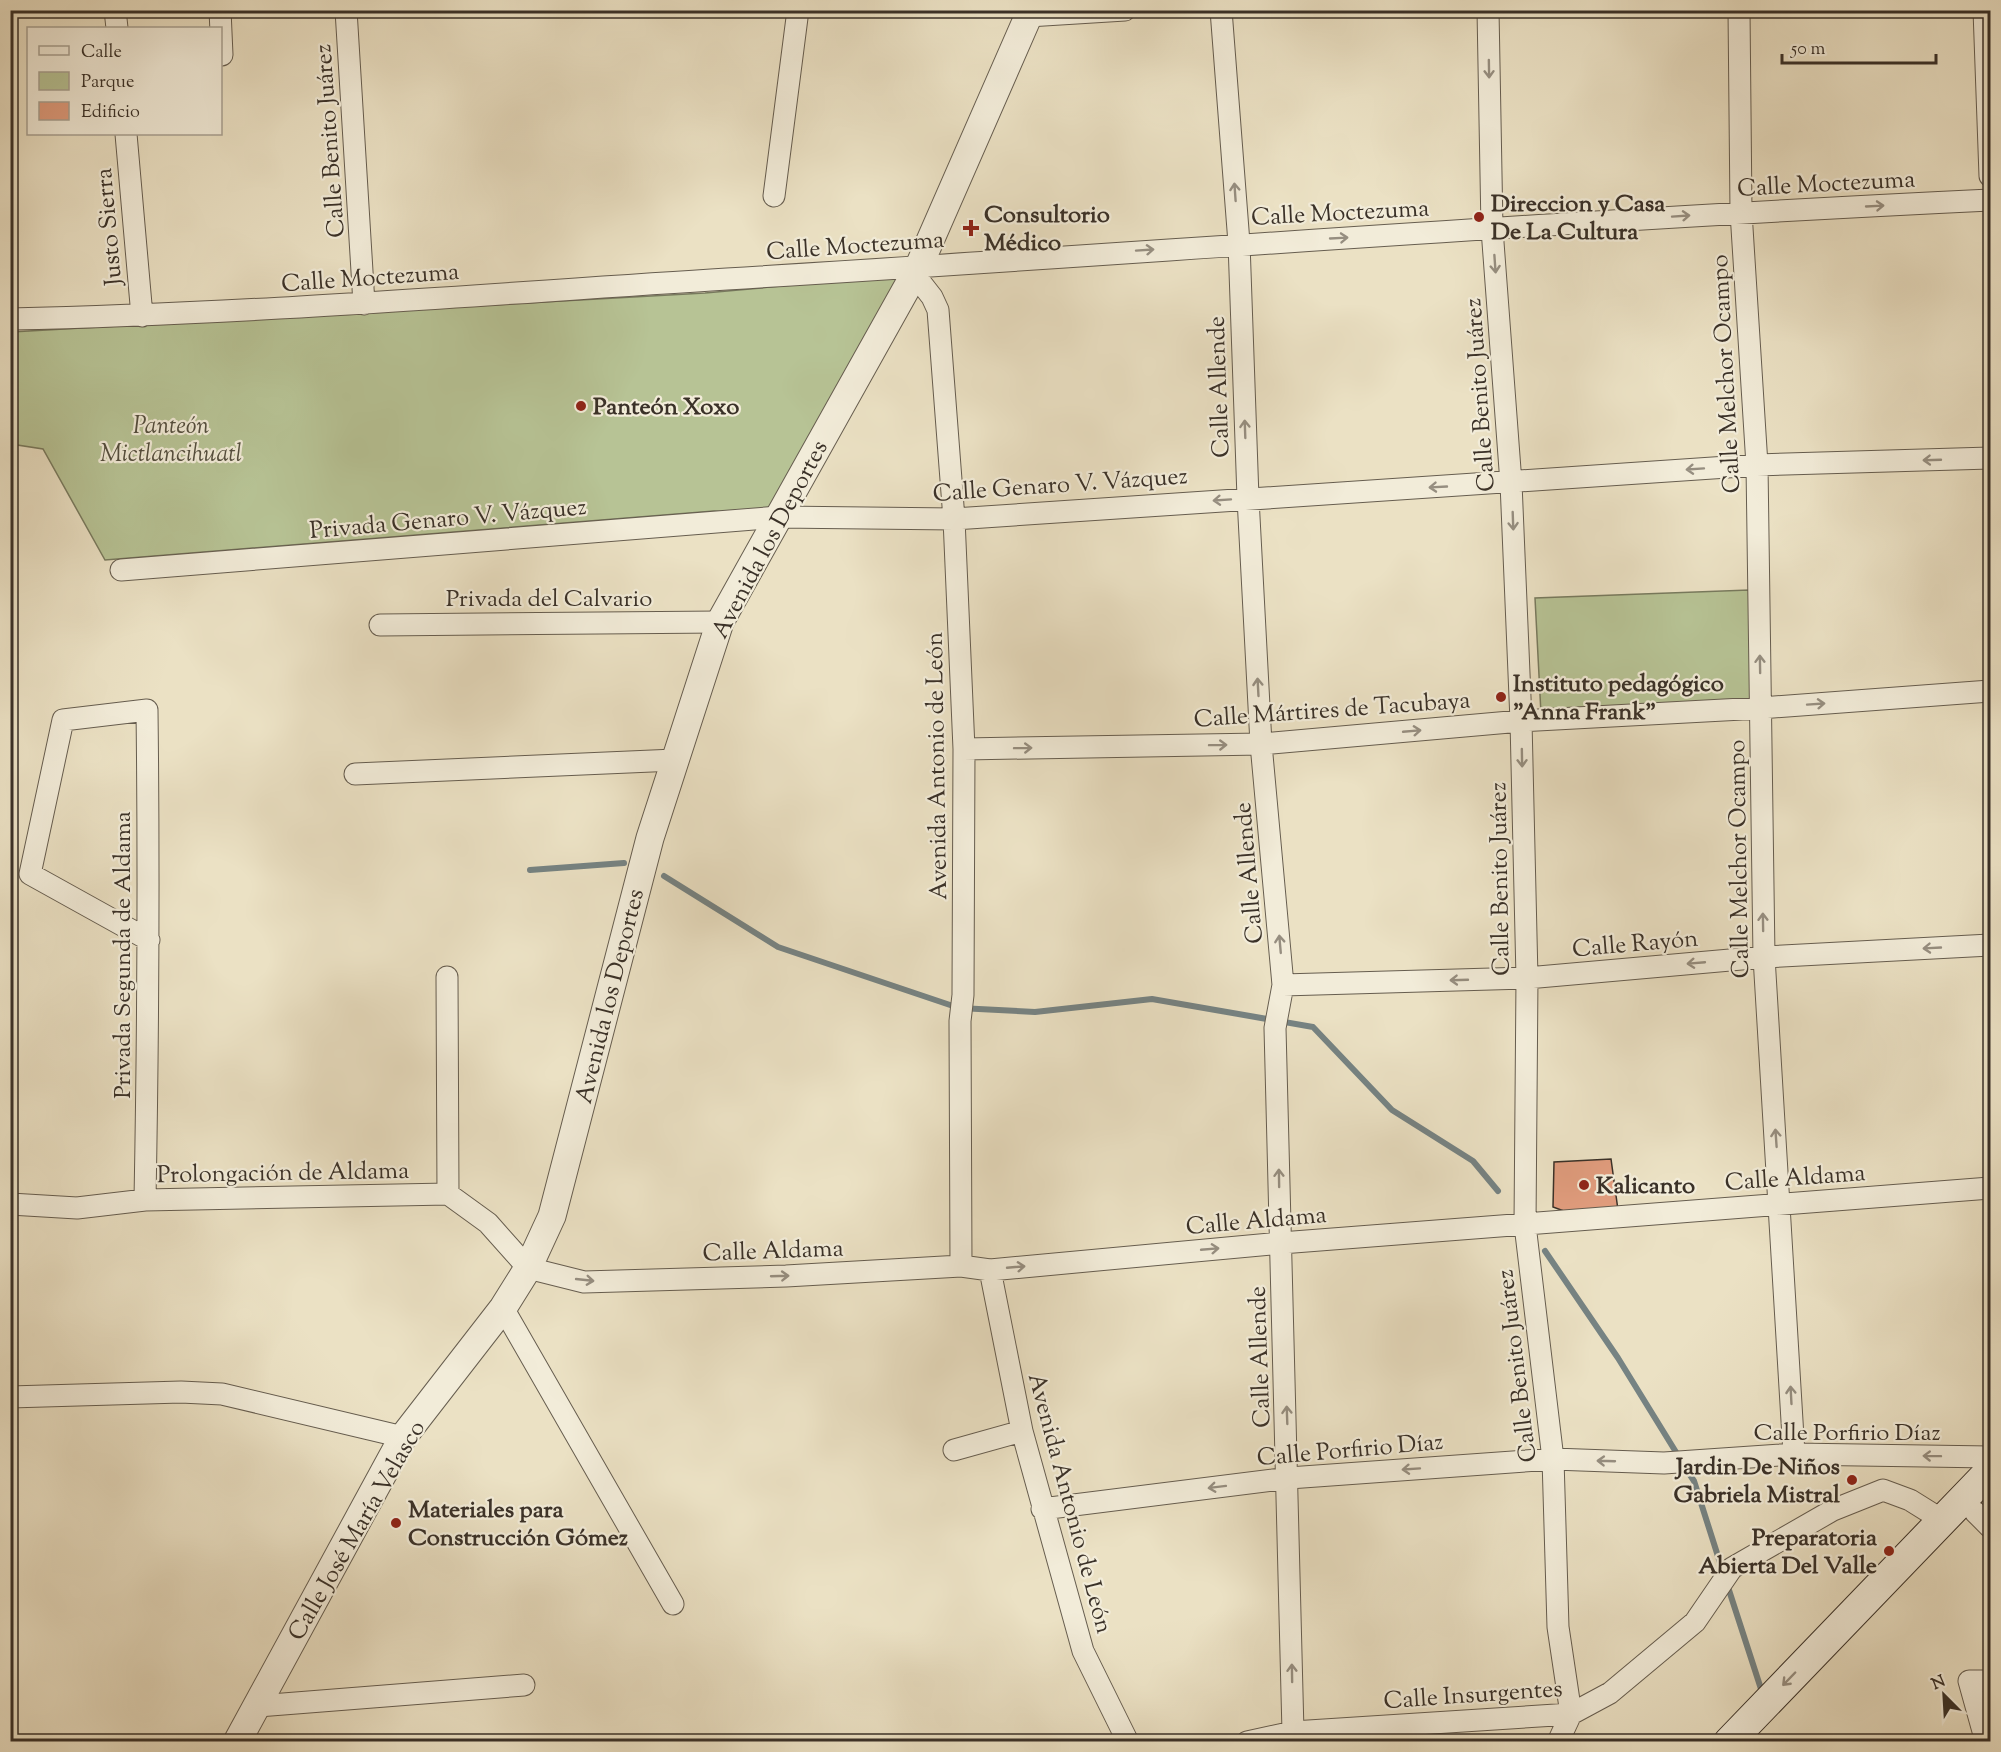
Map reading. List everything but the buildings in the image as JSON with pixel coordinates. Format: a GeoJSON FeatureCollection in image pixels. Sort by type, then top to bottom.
{"type":"FeatureCollection","features":[{"type":"Feature","properties":{"kind":"main road"},"geometry":{"type":"LineString","coordinates":[[1729,1742],[1990,1471]]}},
{"type":"Feature","properties":{"kind":"main road"},"geometry":{"type":"LineString","coordinates":[[1758,1742],[1985,1512]]}},
{"type":"Feature","properties":{"kind":"street"},"geometry":{"type":"LineString","coordinates":[[115,10],[117,27]]}},
{"type":"Feature","properties":{"kind":"street"},"geometry":{"type":"LineString","coordinates":[[220,10],[221,27]]}},
{"type":"Feature","properties":{"kind":"street","name":"Calle Benito Juárez"},"geometry":{"type":"LineString","coordinates":[[346,10],[364,304]]}},
{"type":"Feature","properties":{"kind":"street"},"geometry":{"type":"LineString","coordinates":[[774,196],[798,10]]}},
{"type":"Feature","properties":{"kind":"street"},"geometry":{"type":"LineString","coordinates":[[1029,13],[1125,10]]}},
{"type":"Feature","properties":{"kind":"street","name":"Calle Allende"},"geometry":{"type":"LineString","coordinates":[[1221,10],[1239,243],[1248,498],[1261,744],[1282,993],[1275,1028],[1289,1478],[1293,1732]]}},
{"type":"Feature","properties":{"kind":"street","name":"Calle Benito Juárez"},"geometry":{"type":"LineString","coordinates":[[1488,10],[1492,229],[1511,483],[1521,721],[1527,978],[1525,1225],[1553,1459],[1558,1627],[1571,1714]]}},
{"type":"Feature","properties":{"kind":"street","name":"Calle Melchor Ocampo"},"geometry":{"type":"LineString","coordinates":[[1739,10],[1741,212],[1756,465],[1764,957],[1781,1203],[1794,1454]]}},
{"type":"Feature","properties":{"kind":"street"},"geometry":{"type":"LineString","coordinates":[[1984,10],[1990,176]]}},
{"type":"Feature","properties":{"kind":"street","name":"Avenida los Deportes"},"geometry":{"type":"LineString","coordinates":[[528,1268],[552,1216],[650,838],[720,622],[917,270],[1029,13]]}},
{"type":"Feature","properties":{"kind":"street","name":"Justo Sierra"},"geometry":{"type":"LineString","coordinates":[[126,135],[142,316]]}},
{"type":"Feature","properties":{"kind":"street","name":"Calle Moctezuma"},"geometry":{"type":"LineString","coordinates":[[10,319],[142,316],[364,304],[917,270],[1239,243],[1741,212],[1990,200]]}},
{"type":"Feature","properties":{"kind":"street","name":"Avenida Antonio de León"},"geometry":{"type":"LineString","coordinates":[[917,270],[938,310],[954,519],[964,749],[963,995],[960,1021],[961,1266]]}},
{"type":"Feature","properties":{"kind":"street","name":"Calle Genaro V. Vázquez"},"geometry":{"type":"LineString","coordinates":[[779,517],[954,519],[1756,465],[1990,458]]}},
{"type":"Feature","properties":{"kind":"street","name":"Privada Genaro V. Vázquez"},"geometry":{"type":"LineString","coordinates":[[121,570],[779,517]]}},
{"type":"Feature","properties":{"kind":"street","name":"Privada del Calvario"},"geometry":{"type":"LineString","coordinates":[[380,626],[720,622]]}},
{"type":"Feature","properties":{"kind":"street","name":"Calle Mártires de Tacubaya"},"geometry":{"type":"LineString","coordinates":[[964,749],[1261,744],[1521,721],[1761,708],[1990,691]]}},
{"type":"Feature","properties":{"kind":"street","name":"Privada Segunda de Aldama"},"geometry":{"type":"LineString","coordinates":[[145,1200],[149,940],[147,710],[63,720],[30,874],[149,940]]}},
{"type":"Feature","properties":{"kind":"street"},"geometry":{"type":"LineString","coordinates":[[355,774],[675,760]]}},
{"type":"Feature","properties":{"kind":"street","name":"Calle Rayón"},"geometry":{"type":"LineString","coordinates":[[1282,993],[1527,978],[1764,957],[1990,945]]}},
{"type":"Feature","properties":{"kind":"street"},"geometry":{"type":"LineString","coordinates":[[447,976],[448,1194],[488,1222],[528,1268]]}},
{"type":"Feature","properties":{"kind":"street","name":"Calle Aldama"},"geometry":{"type":"LineString","coordinates":[[528,1268],[584,1282],[786,1276],[961,1266],[990,1270],[1281,1243],[1990,1188]]}},
{"type":"Feature","properties":{"kind":"street","name":"Prolongación de Aldama"},"geometry":{"type":"LineString","coordinates":[[10,1204],[77,1208],[145,1200],[448,1194]]}},
{"type":"Feature","properties":{"kind":"street","name":"Calle José María Velasco"},"geometry":{"type":"LineString","coordinates":[[237,1742],[403,1437],[503,1308],[528,1268]]}},
{"type":"Feature","properties":{"kind":"street","name":"Avenida Antonio de León"},"geometry":{"type":"LineString","coordinates":[[990,1270],[1022,1431],[1083,1650],[1128,1742]]}},
{"type":"Feature","properties":{"kind":"street"},"geometry":{"type":"LineString","coordinates":[[503,1308],[673,1604]]}},
{"type":"Feature","properties":{"kind":"street"},"geometry":{"type":"LineString","coordinates":[[10,1396],[181,1392],[222,1394],[403,1437]]}},
{"type":"Feature","properties":{"kind":"street"},"geometry":{"type":"LineString","coordinates":[[954,1450],[1022,1431]]}},
{"type":"Feature","properties":{"kind":"street","name":"Calle Porfirio Díaz"},"geometry":{"type":"LineString","coordinates":[[1042,1509],[1289,1478],[1553,1459],[1664,1463],[1705,1462],[1794,1454],[1990,1457]]}},
{"type":"Feature","properties":{"kind":"street","name":"Calle Insurgentes"},"geometry":{"type":"LineString","coordinates":[[1247,1742],[1293,1732],[1571,1714],[1610,1693],[1695,1622],[1732,1568],[1833,1510],[1883,1490],[1910,1500],[1942,1520]]}},
{"type":"Feature","properties":{"kind":"street"},"geometry":{"type":"LineString","coordinates":[[1986,1742],[1969,1681],[1990,1681]]}},
{"type":"Feature","properties":{"kind":"street"},"geometry":{"type":"LineString","coordinates":[[258,1706],[524,1685]]}},
{"type":"Feature","properties":{"kind":"street"},"geometry":{"type":"LineString","coordinates":[[1558,1742],[1571,1714]]}},
{"type":"Feature","properties":{"kind":"green space","name":"Panteón Mictlancihuatl"},"geometry":{"type":"Polygon","coordinates":[[[914,274],[779,517],[714,511],[105,560],[43,449],[11,444],[11,332],[705,293],[914,274]]]}},
{"type":"Feature","properties":{"kind":"green space"},"geometry":{"type":"Polygon","coordinates":[[[1749,590],[1753,702],[1541,714],[1535,598],[1749,590]]]}},
{"type":"Feature","properties":{"kind":"waterway"},"geometry":{"type":"LineString","coordinates":[[530,870],[624,863]]}},
{"type":"Feature","properties":{"kind":"waterway"},"geometry":{"type":"LineString","coordinates":[[664,876],[778,947],[959,1008],[1035,1012],[1152,999],[1313,1027],[1392,1110],[1473,1161],[1498,1191]]}},
{"type":"Feature","properties":{"kind":"waterway"},"geometry":{"type":"LineString","coordinates":[[1545,1251],[1618,1358],[1679,1457]]}},
{"type":"Feature","properties":{"kind":"waterway"},"geometry":{"type":"LineString","coordinates":[[1684,1466],[1694,1481],[1723,1572]]}},
{"type":"Feature","properties":{"kind":"waterway"},"geometry":{"type":"LineString","coordinates":[[1727,1584],[1762,1692]]}},
{"type":"Feature","properties":{"kind":"place","name":"Direccion y Casa De La Cultura"},"geometry":{"type":"Point","coordinates":[1479,217]}},
{"type":"Feature","properties":{"kind":"place","name":"Consultorio Médico"},"geometry":{"type":"Point","coordinates":[971,228]}},
{"type":"Feature","properties":{"kind":"place","name":"Panteón Xoxo"},"geometry":{"type":"Point","coordinates":[581,406]}},
{"type":"Feature","properties":{"kind":"place","name":"Instituto pedagógico \"Anna Frank\""},"geometry":{"type":"Point","coordinates":[1501,697]}},
{"type":"Feature","properties":{"kind":"place","name":"Kalicanto"},"geometry":{"type":"Point","coordinates":[1584,1185]}},
{"type":"Feature","properties":{"kind":"place","name":"Jardin De Niños Gabriela Mistral"},"geometry":{"type":"Point","coordinates":[1852,1480]}},
{"type":"Feature","properties":{"kind":"place","name":"Materiales para Construcción Gómez"},"geometry":{"type":"Point","coordinates":[396,1523]}},
{"type":"Feature","properties":{"kind":"place","name":"Preparatoria Abierta Del Valle"},"geometry":{"type":"Point","coordinates":[1889,1551]}}]}
